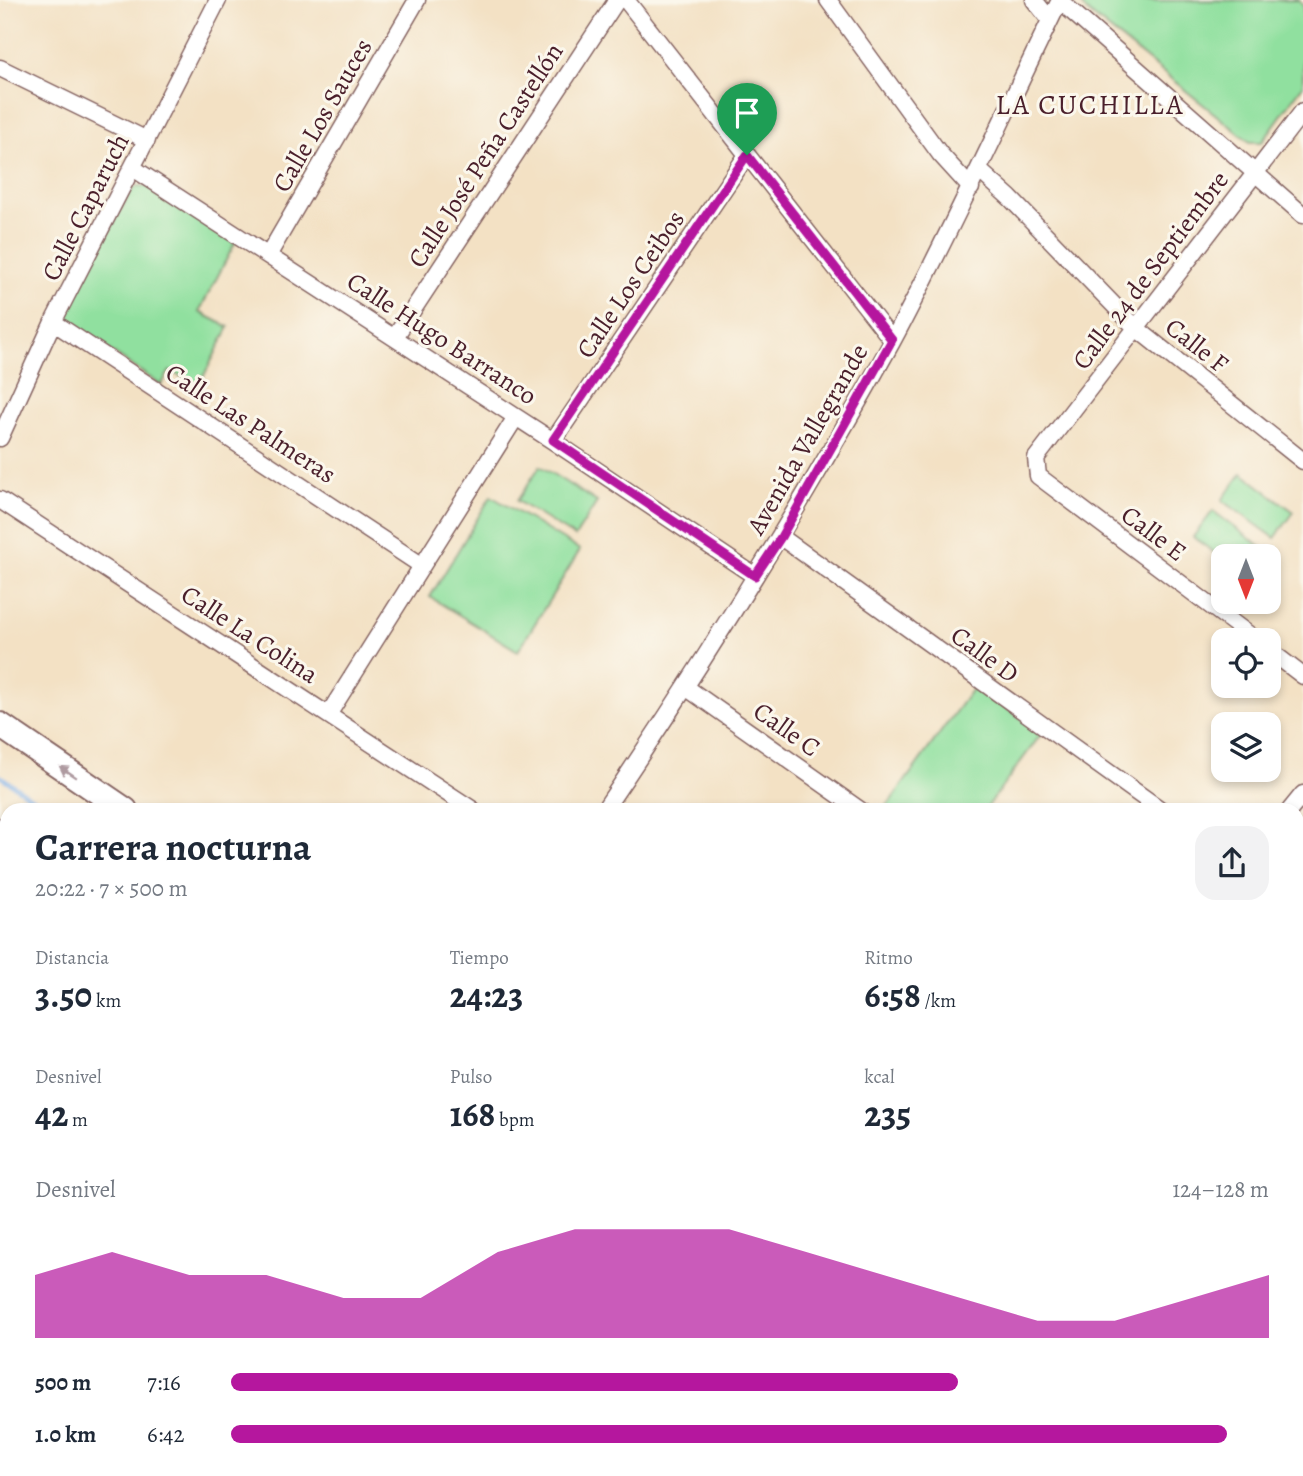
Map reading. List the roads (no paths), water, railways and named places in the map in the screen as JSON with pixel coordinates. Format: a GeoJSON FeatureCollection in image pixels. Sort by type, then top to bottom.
{"type":"FeatureCollection","features":[{"type":"Feature","properties":{"kind":"highway"},"geometry":{"type":"LineString","coordinates":[[0,725],[115,803]]}},
{"type":"Feature","properties":{"kind":"street","name":"Calle Caparuch"},"geometry":{"type":"LineString","coordinates":[[0,438],[53,322],[218,0]]}},
{"type":"Feature","properties":{"kind":"street","name":"Calle Los Sauces"},"geometry":{"type":"LineString","coordinates":[[269,254],[417,0]]}},
{"type":"Feature","properties":{"kind":"street","name":"Calle José Peña Castellón"},"geometry":{"type":"LineString","coordinates":[[395,337],[617,0]]}},
{"type":"Feature","properties":{"kind":"street"},"geometry":{"type":"LineString","coordinates":[[626,0],[892,340]]}},
{"type":"Feature","properties":{"kind":"street"},"geometry":{"type":"LineString","coordinates":[[828,0],[940,154],[971,188]]}},
{"type":"Feature","properties":{"kind":"street"},"geometry":{"type":"LineString","coordinates":[[1034,0],[1050,20]]}},
{"type":"Feature","properties":{"kind":"street"},"geometry":{"type":"LineString","coordinates":[[1060,1],[1303,215]]}},
{"type":"Feature","properties":{"kind":"street","name":"Avenida Vallegrande"},"geometry":{"type":"LineString","coordinates":[[609,803],[687,688],[781,537],[892,340],[971,188],[1060,1]]}},
{"type":"Feature","properties":{"kind":"street"},"geometry":{"type":"LineString","coordinates":[[0,68],[147,140]]}},
{"type":"Feature","properties":{"kind":"street","name":"Calle 24 de Septiembre"},"geometry":{"type":"LineString","coordinates":[[1037,458],[1303,111]]}},
{"type":"Feature","properties":{"kind":"street","name":"Calle Los Ceibos"},"geometry":{"type":"LineString","coordinates":[[553,440],[747,155]]}},
{"type":"Feature","properties":{"kind":"street","name":"Calle Hugo Barranco"},"geometry":{"type":"LineString","coordinates":[[133,168],[553,440],[755,576]]}},
{"type":"Feature","properties":{"kind":"street","name":"Calle F"},"geometry":{"type":"LineString","coordinates":[[979,170],[1010,198],[1136,328],[1303,461]]}},
{"type":"Feature","properties":{"kind":"street","name":"Calle Las Palmeras"},"geometry":{"type":"LineString","coordinates":[[53,322],[421,565]]}},
{"type":"Feature","properties":{"kind":"street"},"geometry":{"type":"LineString","coordinates":[[328,715],[516,417]]}},
{"type":"Feature","properties":{"kind":"street","name":"Calle E"},"geometry":{"type":"LineString","coordinates":[[1037,458],[1038,476],[1240,628]]}},
{"type":"Feature","properties":{"kind":"street","name":"Calle La Colina"},"geometry":{"type":"LineString","coordinates":[[0,500],[462,803]]}},
{"type":"Feature","properties":{"kind":"street","name":"Calle D"},"geometry":{"type":"LineString","coordinates":[[781,537],[1151,803]]}},
{"type":"Feature","properties":{"kind":"street"},"geometry":{"type":"LineString","coordinates":[[1281,659],[1303,676]]}},
{"type":"Feature","properties":{"kind":"street","name":"Calle C"},"geometry":{"type":"LineString","coordinates":[[687,688],[850,803]]}},
{"type":"Feature","properties":{"kind":"waterway"},"geometry":{"type":"LineString","coordinates":[[0,776],[40,803]]}},
{"type":"Feature","properties":{"kind":"district","name":"LA CUCHILLA"},"geometry":{"type":"Point","coordinates":[1090,104]}}]}
